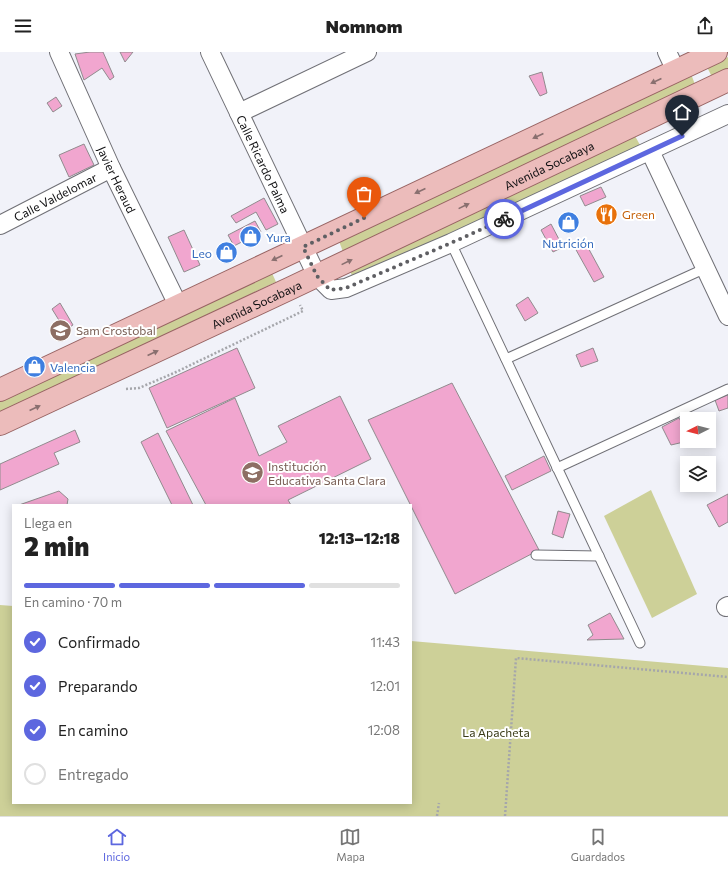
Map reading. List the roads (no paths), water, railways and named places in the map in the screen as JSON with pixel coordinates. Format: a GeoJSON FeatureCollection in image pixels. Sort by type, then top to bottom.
{"type":"FeatureCollection","features":[{"type":"Feature","properties":{"kind":"main road"},"geometry":{"type":"LineString","coordinates":[[0,390],[303,247],[672,62],[716,52]]}},
{"type":"Feature","properties":{"kind":"main road","name":"Avenida Socabaya"},"geometry":{"type":"LineString","coordinates":[[0,424],[317,276],[728,80]]}},
{"type":"Feature","properties":{"kind":"street","name":"Javier Heraud"},"geometry":{"type":"LineString","coordinates":[[59,52],[111,168],[178,305]]}},
{"type":"Feature","properties":{"kind":"street","name":"Calle Ricardo Palma"},"geometry":{"type":"LineString","coordinates":[[210,52],[317,276],[330,290],[346,288],[451,243]]}},
{"type":"Feature","properties":{"kind":"street"},"geometry":{"type":"LineString","coordinates":[[239,113],[367,52]]}},
{"type":"Feature","properties":{"kind":"street"},"geometry":{"type":"LineString","coordinates":[[451,243],[728,114]]}},
{"type":"Feature","properties":{"kind":"street"},"geometry":{"type":"LineString","coordinates":[[650,151],[728,316]]}},
{"type":"Feature","properties":{"kind":"street","name":"Calle Valdelomar"},"geometry":{"type":"LineString","coordinates":[[0,225],[111,168]]}},
{"type":"Feature","properties":{"kind":"lane"},"geometry":{"type":"LineString","coordinates":[[451,243],[640,643]]}},
{"type":"Feature","properties":{"kind":"lane"},"geometry":{"type":"LineString","coordinates":[[506,359],[706,268]]}},
{"type":"Feature","properties":{"kind":"lane"},"geometry":{"type":"LineString","coordinates":[[557,468],[728,389]]}},
{"type":"Feature","properties":{"kind":"lane"},"geometry":{"type":"LineString","coordinates":[[536,555],[599,556]]}},
{"type":"Feature","properties":{"kind":"place","name":"Green"},"geometry":{"type":"Point","coordinates":[607,214]}},
{"type":"Feature","properties":{"kind":"place","name":"Nutrición"},"geometry":{"type":"Point","coordinates":[568,222]}},
{"type":"Feature","properties":{"kind":"place","name":"Yura"},"geometry":{"type":"Point","coordinates":[250,237]}},
{"type":"Feature","properties":{"kind":"place","name":"Leo"},"geometry":{"type":"Point","coordinates":[227,253]}},
{"type":"Feature","properties":{"kind":"place","name":"Sam Crostobal"},"geometry":{"type":"Point","coordinates":[61,330]}},
{"type":"Feature","properties":{"kind":"place","name":"Valencia"},"geometry":{"type":"Point","coordinates":[35,367]}},
{"type":"Feature","properties":{"kind":"place","name":"Institución Educativa Santa Clara"},"geometry":{"type":"Point","coordinates":[253,473]}},
{"type":"Feature","properties":{"kind":"park label","name":"La Apacheta"},"geometry":{"type":"Point","coordinates":[496,732]}}]}
